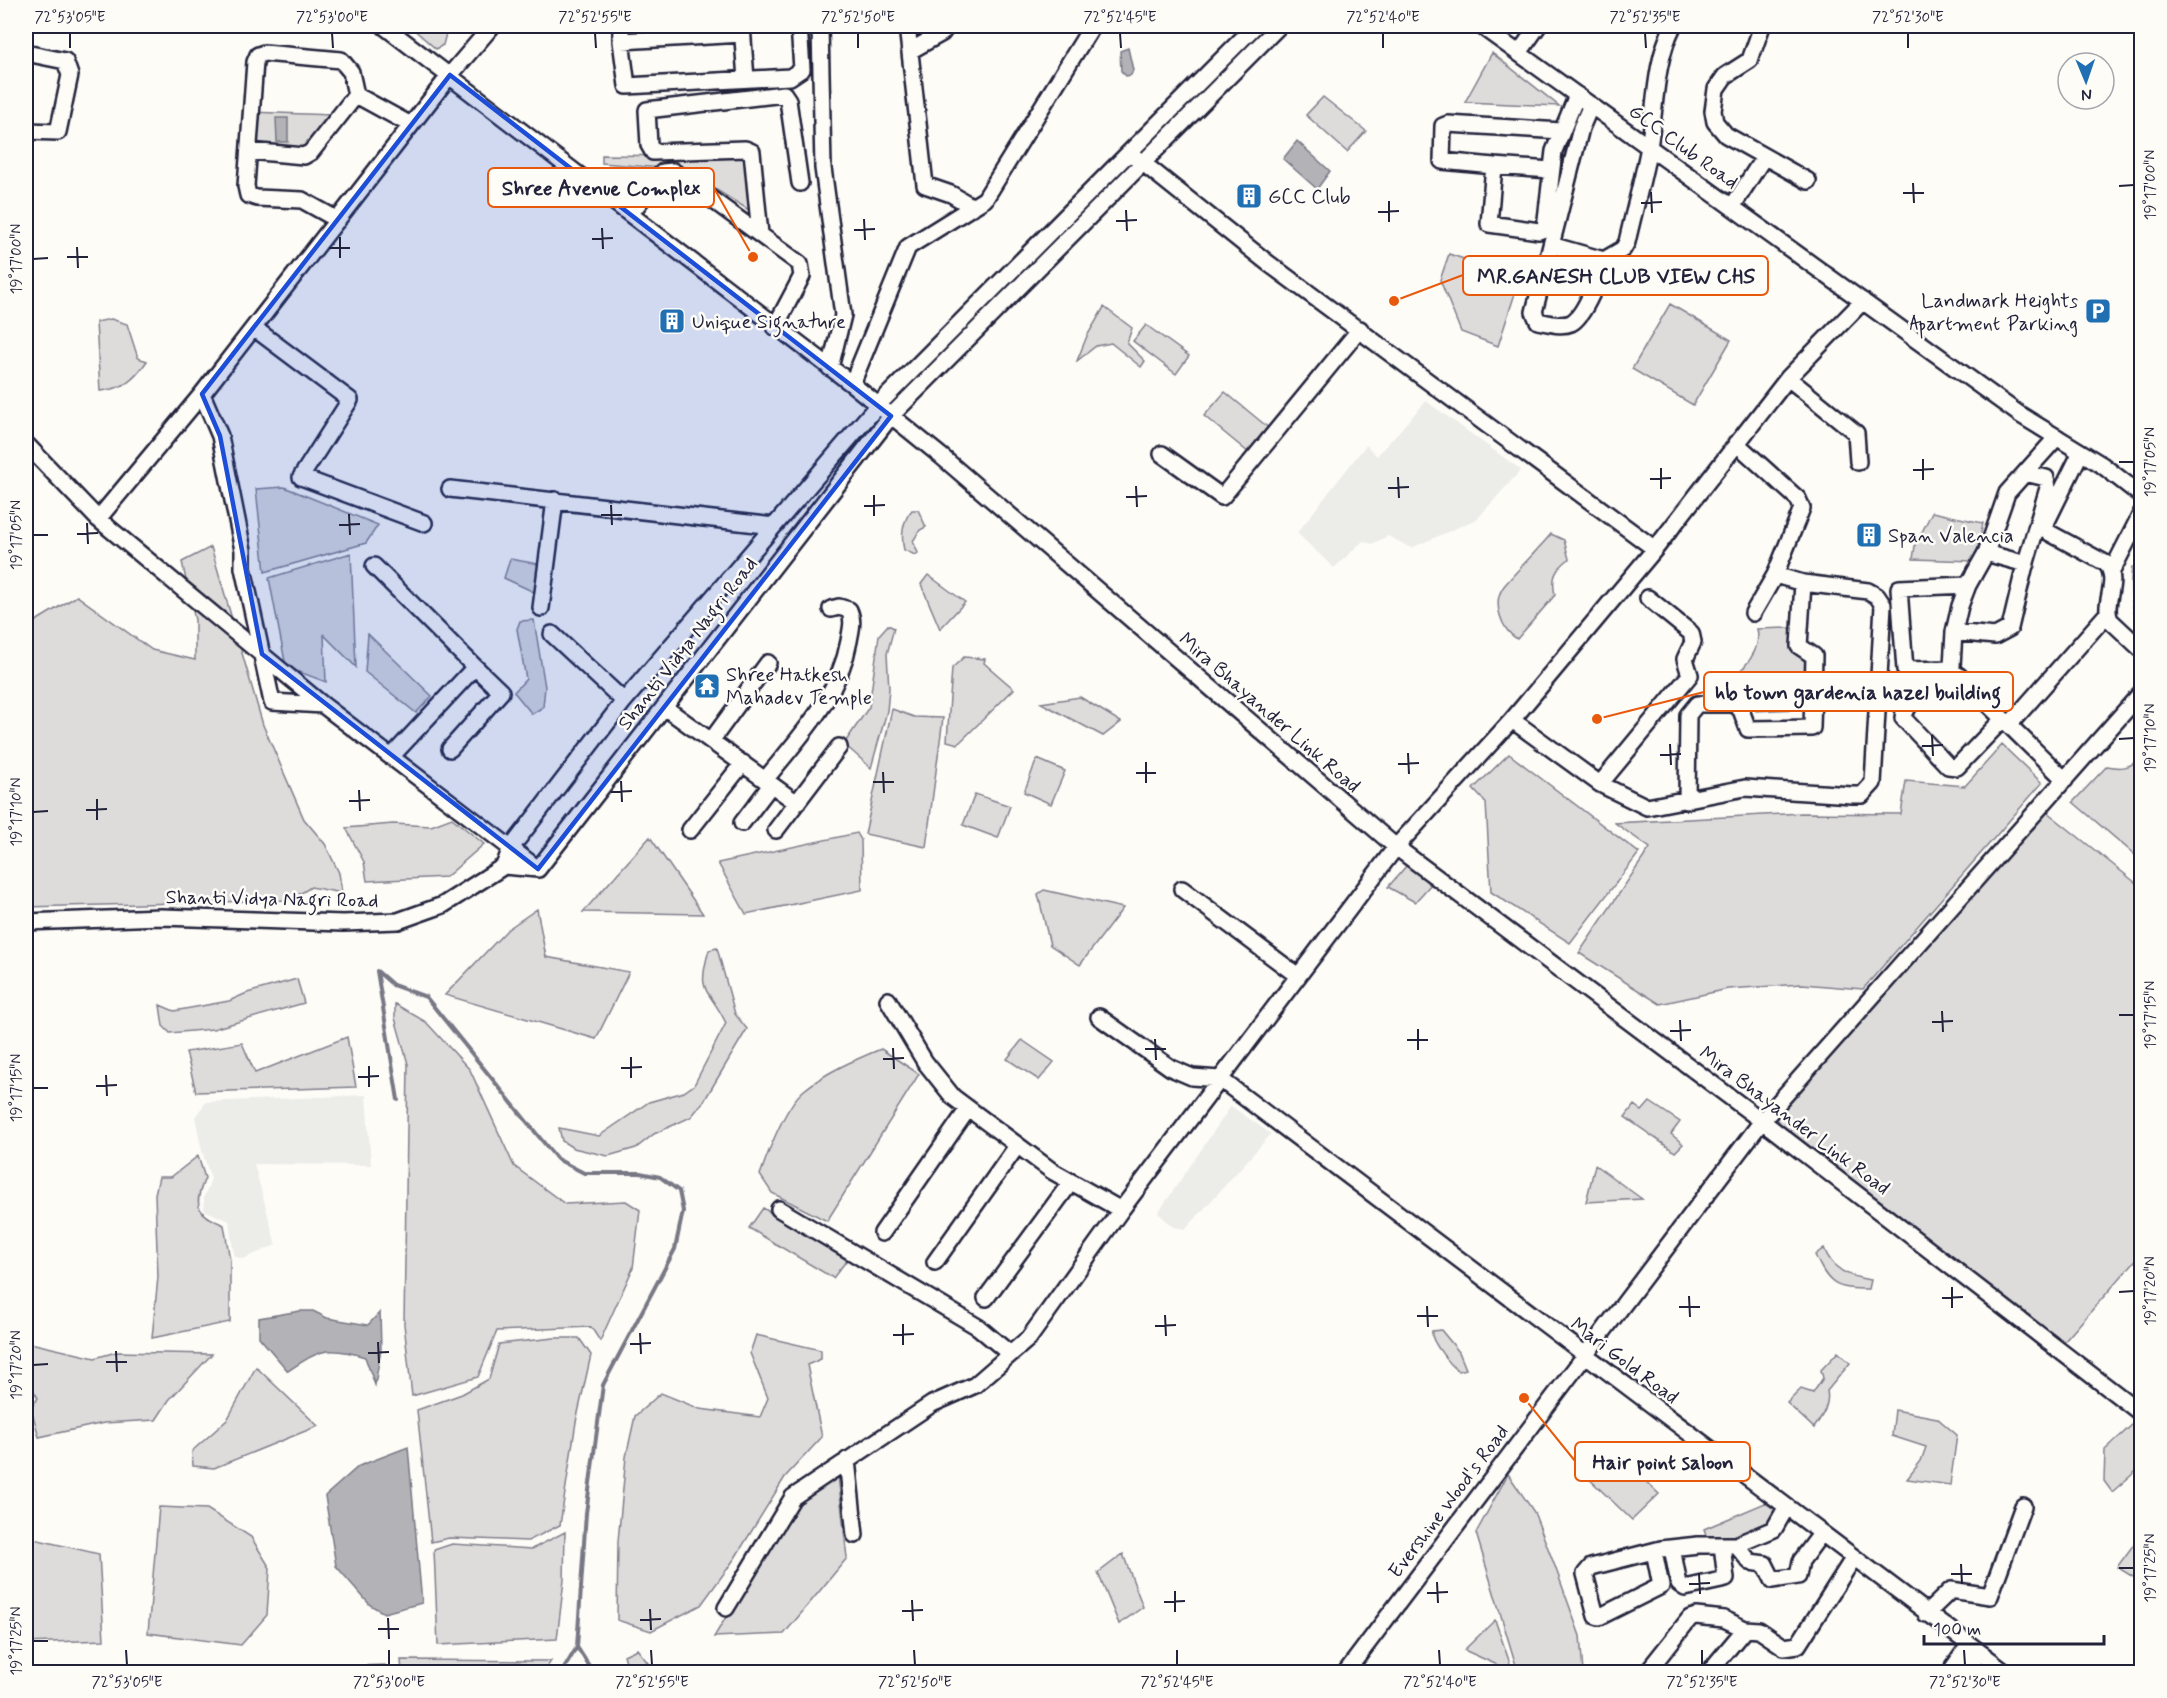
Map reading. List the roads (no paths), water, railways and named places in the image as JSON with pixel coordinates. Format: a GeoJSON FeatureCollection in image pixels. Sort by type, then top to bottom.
{"type":"FeatureCollection","features":[{"type":"Feature","properties":{"kind":"street","name":"Mira Bhayander Link Road"},"geometry":{"type":"LineString","coordinates":[[384,26],[852,384],[941,456],[1396,847],[1762,1121],[2142,1414]]}},
{"type":"Feature","properties":{"kind":"street"},"geometry":{"type":"LineString","coordinates":[[98,519],[202,394],[450,75],[492,26]]}},
{"type":"Feature","properties":{"kind":"street"},"geometry":{"type":"LineString","coordinates":[[746,79],[742,30],[621,33],[627,86],[790,77],[801,72],[800,26]]}},
{"type":"Feature","properties":{"kind":"street"},"geometry":{"type":"LineString","coordinates":[[820,26],[824,168],[843,315],[830,368]]}},
{"type":"Feature","properties":{"kind":"street"},"geometry":{"type":"LineString","coordinates":[[907,26],[925,185],[948,192],[973,207]]}},
{"type":"Feature","properties":{"kind":"street"},"geometry":{"type":"LineString","coordinates":[[910,51],[942,33],[947,26]]}},
{"type":"Feature","properties":{"kind":"street"},"geometry":{"type":"LineString","coordinates":[[852,384],[908,247],[985,200],[1092,26]]}},
{"type":"Feature","properties":{"kind":"street","name":"Shanti Vidya Nagri Road"},"geometry":{"type":"LineString","coordinates":[[26,922],[161,917],[343,922],[398,921],[442,905],[504,866],[510,848],[624,701],[877,406],[1128,151],[1255,26]]}},
{"type":"Feature","properties":{"kind":"street","name":"Shanti Vidya Nagri Road"},"geometry":{"type":"LineString","coordinates":[[538,869],[891,416],[1141,161],[1279,26]]}},
{"type":"Feature","properties":{"kind":"street","name":"GCC Club Road"},"geometry":{"type":"LineString","coordinates":[[1481,26],[2019,414],[2081,452],[2142,496]]}},
{"type":"Feature","properties":{"kind":"street"},"geometry":{"type":"LineString","coordinates":[[1519,53],[1538,26]]}},
{"type":"Feature","properties":{"kind":"street"},"geometry":{"type":"LineString","coordinates":[[1590,105],[1581,128],[1534,312],[1538,321],[1563,325],[1574,320],[1598,284],[1604,261],[1623,249],[1649,147],[1655,85],[1667,38],[1674,26]]}},
{"type":"Feature","properties":{"kind":"street"},"geometry":{"type":"LineString","coordinates":[[1762,26],[1750,60],[1720,82],[1713,111],[1720,130],[1808,181]]}},
{"type":"Feature","properties":{"kind":"street"},"geometry":{"type":"LineString","coordinates":[[26,53],[65,61],[70,75],[58,132],[26,131]]}},
{"type":"Feature","properties":{"kind":"street"},"geometry":{"type":"LineString","coordinates":[[338,219],[302,200],[257,198],[248,195],[246,186],[255,62],[258,55],[264,53],[341,60],[351,72],[356,95],[411,125]]}},
{"type":"Feature","properties":{"kind":"street"},"geometry":{"type":"LineString","coordinates":[[760,234],[752,152],[745,149],[653,152],[649,145],[646,110],[784,94],[788,100],[800,183]]}},
{"type":"Feature","properties":{"kind":"street"},"geometry":{"type":"LineString","coordinates":[[249,151],[303,156],[320,142],[356,95]]}},
{"type":"Feature","properties":{"kind":"street"},"geometry":{"type":"LineString","coordinates":[[1494,166],[1489,224],[1539,231],[1545,225],[1554,151],[1577,95]]}},
{"type":"Feature","properties":{"kind":"street"},"geometry":{"type":"LineString","coordinates":[[1551,170],[1442,161],[1443,126],[1448,124],[1561,131]]}},
{"type":"Feature","properties":{"kind":"street"},"geometry":{"type":"LineString","coordinates":[[1128,151],[1268,263],[1655,549]]}},
{"type":"Feature","properties":{"kind":"street"},"geometry":{"type":"LineString","coordinates":[[1732,207],[1764,157]]}},
{"type":"Feature","properties":{"kind":"street"},"geometry":{"type":"LineString","coordinates":[[630,214],[659,177],[670,170],[724,206],[800,264],[802,270],[775,327]]}},
{"type":"Feature","properties":{"kind":"street"},"geometry":{"type":"LineString","coordinates":[[1551,245],[1604,261]]}},
{"type":"Feature","properties":{"kind":"street"},"geometry":{"type":"LineString","coordinates":[[981,300],[994,311]]}},
{"type":"Feature","properties":{"kind":"street"},"geometry":{"type":"LineString","coordinates":[[726,1608],[794,1497],[932,1404],[975,1385],[1009,1353],[1029,1338],[1121,1210],[1396,847],[1512,720],[1655,549],[1788,378],[1863,301]]}},
{"type":"Feature","properties":{"kind":"street"},"geometry":{"type":"LineString","coordinates":[[254,328],[350,400],[301,477],[424,523]]}},
{"type":"Feature","properties":{"kind":"street"},"geometry":{"type":"LineString","coordinates":[[1162,454],[1222,497],[1360,329]]}},
{"type":"Feature","properties":{"kind":"street"},"geometry":{"type":"LineString","coordinates":[[931,351],[943,362]]}},
{"type":"Feature","properties":{"kind":"street"},"geometry":{"type":"LineString","coordinates":[[1788,378],[1856,434],[1858,462]]}},
{"type":"Feature","properties":{"kind":"street"},"geometry":{"type":"LineString","coordinates":[[202,394],[220,436],[243,550],[243,568],[272,702],[323,705]]}},
{"type":"Feature","properties":{"kind":"street"},"geometry":{"type":"LineString","coordinates":[[1968,585],[1903,586],[1898,593],[1905,670],[1950,669],[1953,663],[1954,632],[1968,585],[1986,553],[2007,493],[2057,437]]}},
{"type":"Feature","properties":{"kind":"street"},"geometry":{"type":"LineString","coordinates":[[1736,443],[1798,499],[1802,508],[1775,575],[1754,613]]}},
{"type":"Feature","properties":{"kind":"street"},"geometry":{"type":"LineString","coordinates":[[26,444],[98,519],[323,705],[538,869]]}},
{"type":"Feature","properties":{"kind":"street"},"geometry":{"type":"LineString","coordinates":[[2081,452],[2044,527],[2046,531],[2107,564],[2112,571]]}},
{"type":"Feature","properties":{"kind":"street"},"geometry":{"type":"LineString","coordinates":[[1954,632],[1995,636],[2006,632],[2013,619],[2048,482],[2046,478],[2025,473]]}},
{"type":"Feature","properties":{"kind":"street"},"geometry":{"type":"LineString","coordinates":[[450,489],[774,526]]}},
{"type":"Feature","properties":{"kind":"street"},"geometry":{"type":"LineString","coordinates":[[541,608],[555,500]]}},
{"type":"Feature","properties":{"kind":"street"},"geometry":{"type":"LineString","coordinates":[[2065,780],[2006,722],[1963,678],[1951,675],[1930,683],[1904,712],[1903,718],[1948,766],[1957,767],[2006,722],[2107,614],[2112,591],[2112,571],[2142,512]]}},
{"type":"Feature","properties":{"kind":"street"},"geometry":{"type":"LineString","coordinates":[[1986,553],[2026,564]]}},
{"type":"Feature","properties":{"kind":"street"},"geometry":{"type":"LineString","coordinates":[[374,566],[501,692],[450,749]]}},
{"type":"Feature","properties":{"kind":"street"},"geometry":{"type":"LineString","coordinates":[[1512,720],[1600,784],[1647,807],[1745,788],[1862,795],[1873,783],[1883,605],[1877,596],[1868,591],[1803,583],[1775,575]]}},
{"type":"Feature","properties":{"kind":"street"},"geometry":{"type":"LineString","coordinates":[[1687,801],[1688,715],[1697,704],[1734,704],[1741,710],[1748,729],[1813,727],[1814,656],[1799,646],[1803,583]]}},
{"type":"Feature","properties":{"kind":"street"},"geometry":{"type":"LineString","coordinates":[[1600,784],[1690,675],[1685,659],[1693,642],[1691,633],[1648,598]]}},
{"type":"Feature","properties":{"kind":"street"},"geometry":{"type":"LineString","coordinates":[[742,823],[831,693],[846,659],[853,618],[849,610],[839,607],[831,609]]}},
{"type":"Feature","properties":{"kind":"street"},"geometry":{"type":"LineString","coordinates":[[2107,614],[2119,630],[2142,650]]}},
{"type":"Feature","properties":{"kind":"street"},"geometry":{"type":"LineString","coordinates":[[552,634],[624,701]]}},
{"type":"Feature","properties":{"kind":"street"},"geometry":{"type":"LineString","coordinates":[[711,741],[768,663]]}},
{"type":"Feature","properties":{"kind":"street"},"geometry":{"type":"LineString","coordinates":[[391,757],[475,667]]}},
{"type":"Feature","properties":{"kind":"street","name":"Evershine Wood's Road"},"geometry":{"type":"LineString","coordinates":[[1350,1667],[1762,1121],[2142,692]]}},
{"type":"Feature","properties":{"kind":"street"},"geometry":{"type":"LineString","coordinates":[[664,707],[797,803]]}},
{"type":"Feature","properties":{"kind":"street"},"geometry":{"type":"LineString","coordinates":[[776,830],[839,747]]}},
{"type":"Feature","properties":{"kind":"street"},"geometry":{"type":"LineString","coordinates":[[690,830],[743,763]]}},
{"type":"Feature","properties":{"kind":"street"},"geometry":{"type":"LineString","coordinates":[[504,866],[538,869]]}},
{"type":"Feature","properties":{"kind":"street"},"geometry":{"type":"LineString","coordinates":[[1182,889],[1298,976]]}},
{"type":"Feature","properties":{"kind":"street"},"geometry":{"type":"LineString","coordinates":[[888,1000],[925,1062],[953,1097],[1017,1146],[1071,1182],[1121,1210]]}},
{"type":"Feature","properties":{"kind":"street"},"geometry":{"type":"LineString","coordinates":[[1100,1017],[1171,1068],[1192,1077],[1220,1079]]}},
{"type":"Feature","properties":{"kind":"street","name":"Mari Gold Road"},"geometry":{"type":"LineString","coordinates":[[1220,1079],[1926,1614],[2006,1672]]}},
{"type":"Feature","properties":{"kind":"street"},"geometry":{"type":"LineString","coordinates":[[882,1233],[968,1109]]}},
{"type":"Feature","properties":{"kind":"street"},"geometry":{"type":"LineString","coordinates":[[935,1262],[1017,1146]]}},
{"type":"Feature","properties":{"kind":"street"},"geometry":{"type":"LineString","coordinates":[[986,1298],[1071,1182]]}},
{"type":"Feature","properties":{"kind":"street"},"geometry":{"type":"LineString","coordinates":[[779,1209],[978,1328],[1009,1353]]}},
{"type":"Feature","properties":{"kind":"street"},"geometry":{"type":"LineString","coordinates":[[847,1460],[855,1535]]}},
{"type":"Feature","properties":{"kind":"street"},"geometry":{"type":"LineString","coordinates":[[1926,1614],[1951,1590],[1990,1596],[2023,1506]]}},
{"type":"Feature","properties":{"kind":"street"},"geometry":{"type":"LineString","coordinates":[[1654,1551],[1661,1586],[1596,1616],[1585,1574],[1586,1570],[1654,1551],[1729,1545],[1774,1529],[1786,1508]]}},
{"type":"Feature","properties":{"kind":"street"},"geometry":{"type":"LineString","coordinates":[[1729,1545],[1750,1562],[1765,1564],[1773,1580],[1798,1576],[1801,1561],[1821,1534]]}},
{"type":"Feature","properties":{"kind":"street"},"geometry":{"type":"LineString","coordinates":[[1672,1548],[1679,1584],[1685,1588],[1726,1579],[1729,1545]]}},
{"type":"Feature","properties":{"kind":"street"},"geometry":{"type":"LineString","coordinates":[[1647,1672],[1690,1618],[1696,1616],[1724,1619],[1745,1629],[1759,1630],[1784,1647],[1798,1645],[1853,1558]]}},
{"type":"Feature","properties":{"kind":"street"},"geometry":{"type":"LineString","coordinates":[[1709,1672],[1745,1629]]}},
{"type":"Feature","properties":{"kind":"street"},"geometry":{"type":"LineString","coordinates":[[1950,1672],[1974,1650]]}},
{"type":"Feature","properties":{"kind":"street"},"geometry":{"type":"LineString","coordinates":[[1965,1672],[1974,1650]]}},
{"type":"Feature","properties":{"kind":"street"},"geometry":{"type":"LineString","coordinates":[[1350,1667],[1366,1672]]}},
{"type":"Feature","properties":{"kind":"waterway"},"geometry":{"type":"LineString","coordinates":[[398,1100],[377,971],[393,985],[426,997],[557,1159],[584,1173],[640,1173],[660,1177],[679,1191],[683,1211],[675,1249],[603,1385],[586,1513],[577,1647],[562,1672]]}},
{"type":"Feature","properties":{"kind":"waterway"},"geometry":{"type":"LineString","coordinates":[[577,1647],[593,1672]]}},
{"type":"Feature","properties":{"kind":"place","name":"GCC Club"},"geometry":{"type":"Point","coordinates":[1249,196]}},
{"type":"Feature","properties":{"kind":"place","name":"Shree Avenue Complex"},"geometry":{"type":"Point","coordinates":[753,257]}},
{"type":"Feature","properties":{"kind":"place","name":"MR.GANESH CLUB VIEW CHS"},"geometry":{"type":"Point","coordinates":[1394,301]}},
{"type":"Feature","properties":{"kind":"place","name":"Landmark Heights Apartment Parking"},"geometry":{"type":"Point","coordinates":[2098,311]}},
{"type":"Feature","properties":{"kind":"place","name":"Unique Signature"},"geometry":{"type":"Point","coordinates":[672,321]}},
{"type":"Feature","properties":{"kind":"place","name":"Span Valencia"},"geometry":{"type":"Point","coordinates":[1869,535]}},
{"type":"Feature","properties":{"kind":"place","name":"Shree Hatkesh Mahadev Temple"},"geometry":{"type":"Point","coordinates":[707,686]}},
{"type":"Feature","properties":{"kind":"place","name":"hb town gardenia hazel building"},"geometry":{"type":"Point","coordinates":[1597,719]}},
{"type":"Feature","properties":{"kind":"place","name":"Hair point saloon"},"geometry":{"type":"Point","coordinates":[1524,1398]}}]}
